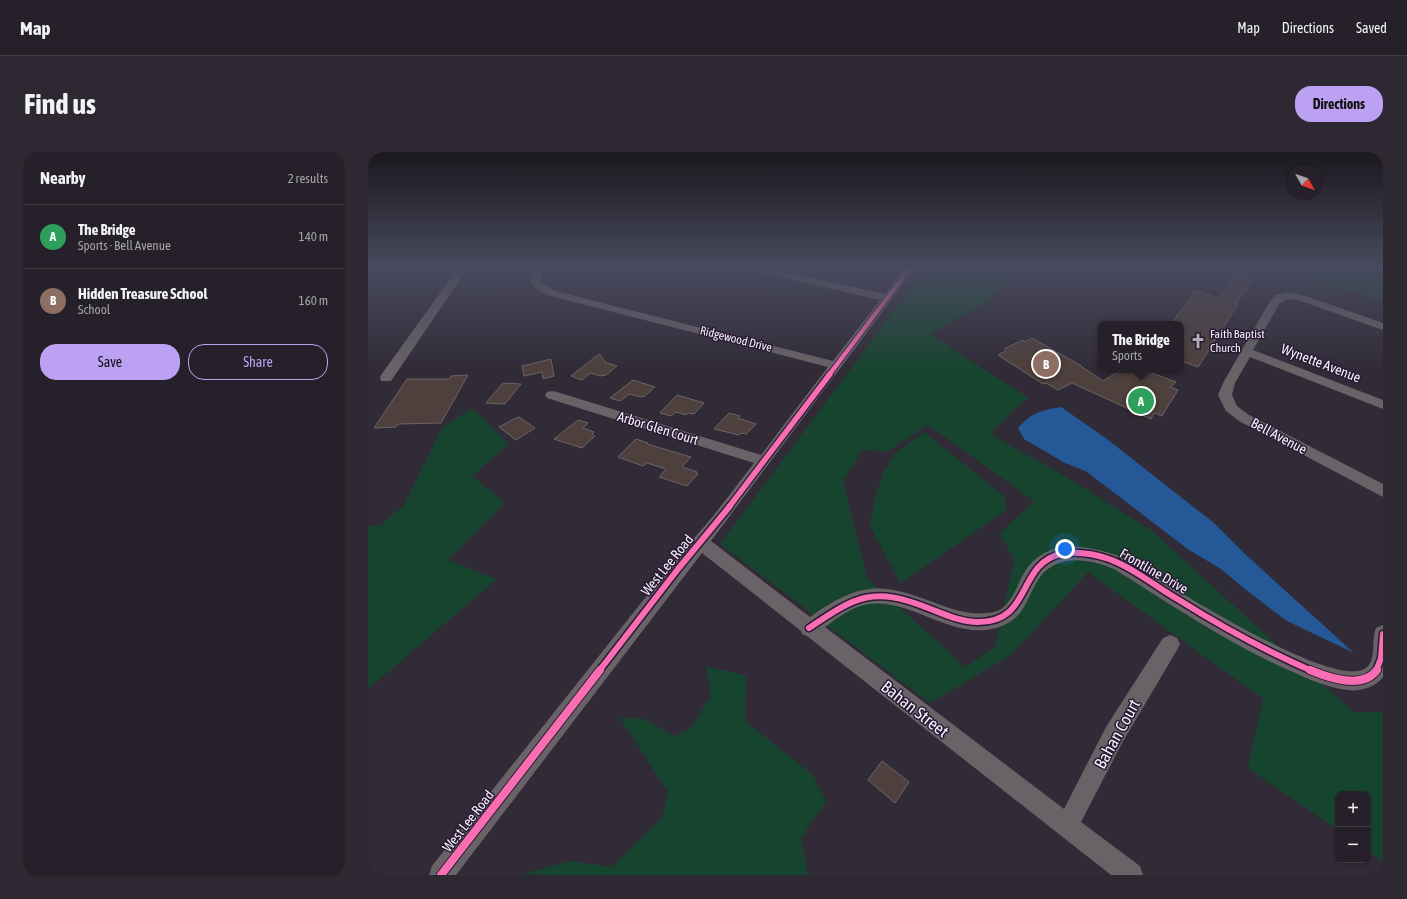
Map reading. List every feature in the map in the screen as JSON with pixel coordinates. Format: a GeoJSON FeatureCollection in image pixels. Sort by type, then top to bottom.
{"type":"FeatureCollection","features":[{"type":"Feature","properties":{"kind":"street"},"geometry":{"type":"LineString","coordinates":[[386,378],[439,302]]}},
{"type":"Feature","properties":{"kind":"street","name":"Ridgewood Drive"},"geometry":{"type":"LineString","coordinates":[[589,302],[837,366]]}},
{"type":"Feature","properties":{"kind":"street","name":"West Lee Road"},"geometry":{"type":"LineString","coordinates":[[441,875],[678,569],[764,461],[885,302]]}},
{"type":"Feature","properties":{"kind":"street","name":"Bell Avenue"},"geometry":{"type":"LineString","coordinates":[[1275,302],[1226,390],[1227,401],[1231,408],[1244,418],[1383,491]]}},
{"type":"Feature","properties":{"kind":"street","name":"Bell Avenue"},"geometry":{"type":"LineString","coordinates":[[1313,302],[1383,326]]}},
{"type":"Feature","properties":{"kind":"street","name":"Wynette Avenue"},"geometry":{"type":"LineString","coordinates":[[1246,352],[1383,405]]}},
{"type":"Feature","properties":{"kind":"street","name":"Arbor Glen Court"},"geometry":{"type":"LineString","coordinates":[[552,395],[764,461]]}},
{"type":"Feature","properties":{"kind":"street","name":"Bahan Street"},"geometry":{"type":"LineString","coordinates":[[700,542],[809,628],[1131,875]]}},
{"type":"Feature","properties":{"kind":"street","name":"Frontline Drive"},"geometry":{"type":"LineString","coordinates":[[809,628],[847,603],[865,597],[880,595],[899,597],[958,620],[985,622],[996,620],[1009,614],[1020,602],[1032,576],[1042,564],[1058,556],[1077,553],[1100,556],[1120,564],[1238,636],[1282,660],[1323,676],[1351,681],[1368,679],[1377,672],[1380,664],[1383,634]]}},
{"type":"Feature","properties":{"kind":"street","name":"Bahan Court"},"geometry":{"type":"LineString","coordinates":[[1067,826],[1114,735],[1170,644]]}},
{"type":"Feature","properties":{"kind":"green space"},"geometry":{"type":"Polygon","coordinates":[[[901,302],[988,302],[929,334],[1029,398],[1016,408],[990,434],[1065,476],[1152,531],[1274,642],[1354,712],[1383,712],[1383,861],[1371,853],[1371,791],[1335,791],[1335,828],[1248,768],[1263,699],[1088,572],[1011,655],[930,703],[720,544],[901,302]],[[928,425],[886,452],[862,450],[843,481],[867,578],[965,667],[995,647],[1014,559],[1000,533],[1034,501],[928,425]]]}},
{"type":"Feature","properties":{"kind":"green space"},"geometry":{"type":"Polygon","coordinates":[[[472,408],[509,444],[472,476],[505,503],[448,560],[497,579],[368,689],[368,526],[381,525],[404,505],[442,428],[472,408]]]}},
{"type":"Feature","properties":{"kind":"green space"},"geometry":{"type":"Polygon","coordinates":[[[924,432],[1005,497],[1006,510],[901,583],[870,526],[875,496],[884,472],[897,452],[924,432]]]}},
{"type":"Feature","properties":{"kind":"green space"},"geometry":{"type":"Polygon","coordinates":[[[706,666],[746,676],[745,721],[813,775],[826,801],[801,838],[808,875],[521,875],[569,861],[612,867],[662,818],[668,792],[620,718],[645,719],[674,736],[690,729],[711,696],[706,666]]]}},
{"type":"Feature","properties":{"kind":"water"},"geometry":{"type":"Polygon","coordinates":[[[1061,407],[1107,439],[1214,523],[1245,554],[1354,653],[1287,621],[1221,569],[1189,550],[1087,472],[1063,462],[1024,439],[1018,428],[1027,419],[1042,411],[1061,407]]]}},
{"type":"Feature","properties":{"kind":"building","name":"Faith Baptist Church"},"geometry":{"type":"Polygon","coordinates":[[[1187,302],[1238,302],[1236,304],[1238,304],[1198,367],[1184,362],[1184,321],[1173,321],[1187,302]]]}},
{"type":"Feature","properties":{"kind":"building"},"geometry":{"type":"Polygon","coordinates":[[[1032,338],[1078,364],[1103,381],[1116,373],[1152,373],[1176,382],[1170,387],[1178,390],[1162,416],[1154,413],[1151,419],[1072,383],[1058,390],[1046,383],[1043,384],[998,355],[1006,351],[1004,349],[1023,340],[1025,342],[1032,338]]]}},
{"type":"Feature","properties":{"kind":"building"},"geometry":{"type":"Polygon","coordinates":[[[599,354],[605,361],[604,362],[617,366],[606,375],[600,376],[590,373],[582,380],[571,376],[599,354]]]}},
{"type":"Feature","properties":{"kind":"building"},"geometry":{"type":"Polygon","coordinates":[[[551,359],[554,376],[543,379],[542,372],[524,376],[522,366],[551,359]]]}},
{"type":"Feature","properties":{"kind":"building"},"geometry":{"type":"Polygon","coordinates":[[[468,375],[441,423],[398,424],[396,427],[374,428],[407,379],[450,379],[451,376],[468,375]]]}},
{"type":"Feature","properties":{"kind":"building"},"geometry":{"type":"Polygon","coordinates":[[[633,380],[655,387],[645,396],[641,397],[629,394],[620,401],[610,398],[633,380]]]}},
{"type":"Feature","properties":{"kind":"building"},"geometry":{"type":"Polygon","coordinates":[[[503,383],[521,384],[505,404],[486,403],[503,383]]]}},
{"type":"Feature","properties":{"kind":"building"},"geometry":{"type":"Polygon","coordinates":[[[677,395],[704,403],[694,414],[688,413],[686,415],[676,412],[671,416],[660,413],[677,395]]]}},
{"type":"Feature","properties":{"kind":"building"},"geometry":{"type":"Polygon","coordinates":[[[729,413],[740,416],[738,418],[756,424],[746,434],[741,433],[739,435],[714,429],[729,413]]]}},
{"type":"Feature","properties":{"kind":"building"},"geometry":{"type":"Polygon","coordinates":[[[519,417],[535,428],[516,440],[499,427],[519,417]]]}},
{"type":"Feature","properties":{"kind":"building"},"geometry":{"type":"Polygon","coordinates":[[[578,420],[588,423],[583,428],[594,432],[592,434],[595,436],[582,448],[554,439],[578,420]]]}},
{"type":"Feature","properties":{"kind":"building"},"geometry":{"type":"Polygon","coordinates":[[[636,439],[648,443],[647,444],[691,457],[682,467],[697,472],[696,473],[698,474],[687,486],[659,477],[666,469],[647,463],[643,466],[618,457],[636,439]]]}},
{"type":"Feature","properties":{"kind":"building"},"geometry":{"type":"Polygon","coordinates":[[[882,761],[909,782],[895,803],[868,780],[882,761]]]}},
{"type":"Feature","properties":{"kind":"cycle path"},"geometry":{"type":"LineString","coordinates":[[441,875],[678,569],[720,519],[884,302]]}},
{"type":"Feature","properties":{"kind":"cycle path"},"geometry":{"type":"LineString","coordinates":[[809,628],[849,602],[864,597],[881,595],[898,598],[961,620],[978,622],[995,620],[1003,617],[1014,608],[1022,596],[1032,575],[1040,565],[1050,558],[1061,554],[1073,553],[1097,556],[1120,564],[1206,617],[1245,639],[1284,659],[1320,674],[1349,681],[1369,678],[1374,674],[1381,658],[1383,634]]}},
{"type":"Feature","properties":{"kind":"place","name":"Faith Baptist Church"},"geometry":{"type":"Point","coordinates":[1198,341]}},
{"type":"Feature","properties":{"kind":"place","name":"Hidden Treasure School"},"geometry":{"type":"Point","coordinates":[1046,364]}},
{"type":"Feature","properties":{"kind":"place","name":"The Bridge"},"geometry":{"type":"Point","coordinates":[1141,401]}}]}
